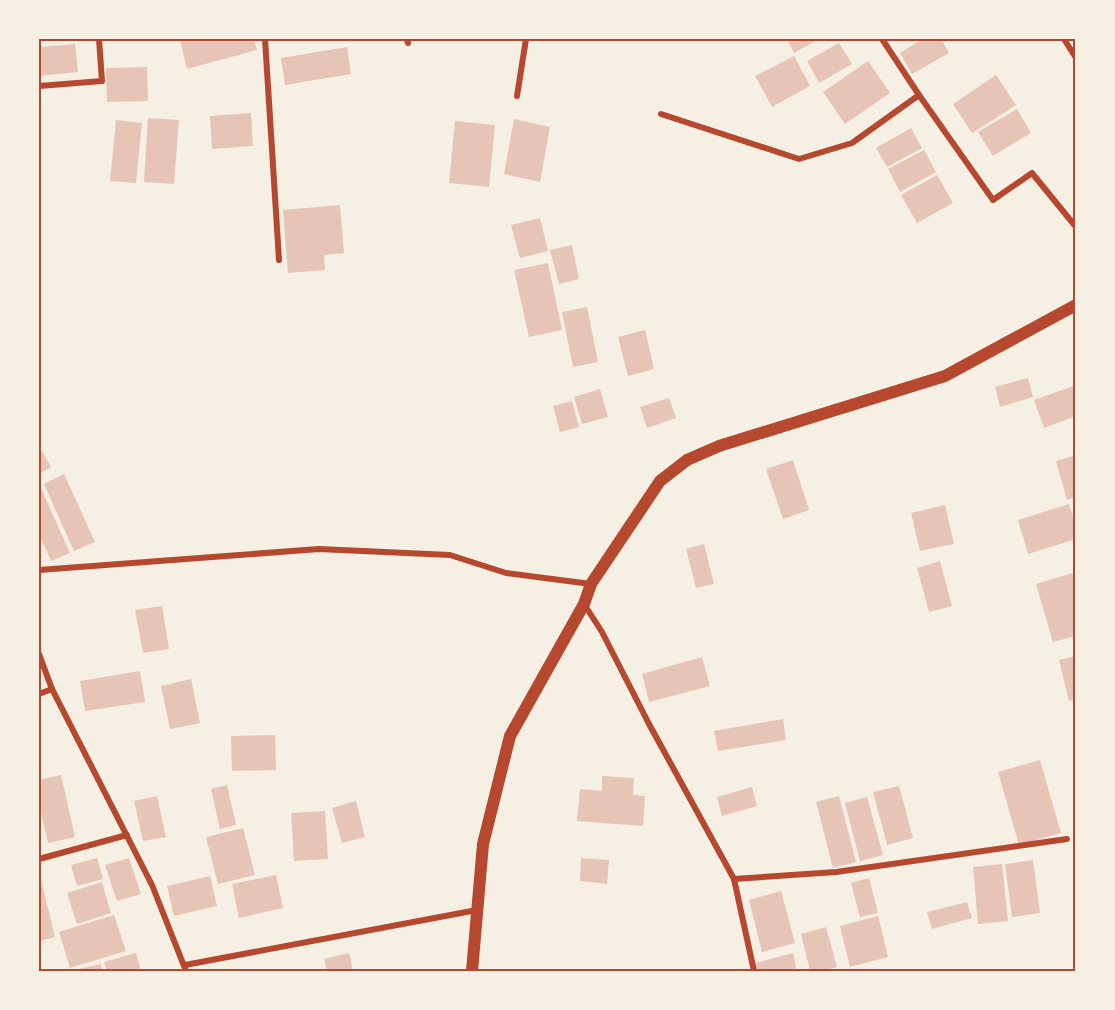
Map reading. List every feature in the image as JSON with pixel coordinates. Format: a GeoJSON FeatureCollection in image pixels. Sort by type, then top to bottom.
{"type":"FeatureCollection","features":[{"type":"Feature","properties":{"kind":"main road"},"geometry":{"type":"LineString","coordinates":[[472,971],[483,844],[510,736],[584,604],[591,584],[660,481],[687,460],[719,446],[945,376],[1076,305]]}},
{"type":"Feature","properties":{"kind":"street"},"geometry":{"type":"LineString","coordinates":[[39,86],[102,81],[99,39]]}},
{"type":"Feature","properties":{"kind":"street"},"geometry":{"type":"LineString","coordinates":[[266,39],[279,260]]}},
{"type":"Feature","properties":{"kind":"street"},"geometry":{"type":"LineString","coordinates":[[517,96],[525,39]]}},
{"type":"Feature","properties":{"kind":"street"},"geometry":{"type":"LineString","coordinates":[[882,39],[993,200],[1032,172],[1076,227]]}},
{"type":"Feature","properties":{"kind":"street"},"geometry":{"type":"LineString","coordinates":[[1064,39],[1076,58]]}},
{"type":"Feature","properties":{"kind":"street"},"geometry":{"type":"LineString","coordinates":[[661,114],[799,159],[852,143],[919,95]]}},
{"type":"Feature","properties":{"kind":"street"},"geometry":{"type":"LineString","coordinates":[[39,570],[319,549],[450,555],[506,573],[591,584]]}},
{"type":"Feature","properties":{"kind":"street"},"geometry":{"type":"LineString","coordinates":[[584,604],[602,632],[649,724],[734,879],[754,971]]}},
{"type":"Feature","properties":{"kind":"street"},"geometry":{"type":"LineString","coordinates":[[39,654],[52,689],[152,885],[186,968],[477,910]]}},
{"type":"Feature","properties":{"kind":"street"},"geometry":{"type":"LineString","coordinates":[[39,694],[52,689]]}},
{"type":"Feature","properties":{"kind":"street"},"geometry":{"type":"LineString","coordinates":[[39,859],[127,835]]}},
{"type":"Feature","properties":{"kind":"street"},"geometry":{"type":"LineString","coordinates":[[734,879],[836,872],[1067,839]]}},
{"type":"Feature","properties":{"kind":"building"},"geometry":{"type":"Polygon","coordinates":[[[254,39],[257,50],[187,69],[180,40],[254,39]]]}},
{"type":"Feature","properties":{"kind":"building"},"geometry":{"type":"Polygon","coordinates":[[[787,39],[819,39],[794,53],[787,39]]]}},
{"type":"Feature","properties":{"kind":"building"},"geometry":{"type":"Polygon","coordinates":[[[923,39],[941,39],[949,53],[912,74],[900,53],[923,39]]]}},
{"type":"Feature","properties":{"kind":"building"},"geometry":{"type":"Polygon","coordinates":[[[839,43],[852,64],[819,83],[807,61],[839,43]]]}},
{"type":"Feature","properties":{"kind":"building"},"geometry":{"type":"Polygon","coordinates":[[[75,44],[78,72],[39,76],[39,47],[75,44]]]}},
{"type":"Feature","properties":{"kind":"building"},"geometry":{"type":"Polygon","coordinates":[[[347,47],[351,74],[285,85],[281,58],[347,47]]]}},
{"type":"Feature","properties":{"kind":"building"},"geometry":{"type":"Polygon","coordinates":[[[794,56],[810,86],[772,107],[755,76],[794,56]]]}},
{"type":"Feature","properties":{"kind":"building"},"geometry":{"type":"Polygon","coordinates":[[[868,61],[890,93],[845,124],[823,92],[868,61]]]}},
{"type":"Feature","properties":{"kind":"building"},"geometry":{"type":"Polygon","coordinates":[[[147,67],[148,101],[107,102],[106,68],[147,67]]]}},
{"type":"Feature","properties":{"kind":"building"},"geometry":{"type":"Polygon","coordinates":[[[996,75],[1016,105],[972,133],[953,104],[996,75]]]}},
{"type":"Feature","properties":{"kind":"building"},"geometry":{"type":"Polygon","coordinates":[[[1017,109],[1031,133],[993,156],[978,132],[1017,109]]]}},
{"type":"Feature","properties":{"kind":"building"},"geometry":{"type":"Polygon","coordinates":[[[251,113],[253,146],[212,149],[210,116],[251,113]]]}},
{"type":"Feature","properties":{"kind":"building"},"geometry":{"type":"Polygon","coordinates":[[[148,118],[179,120],[174,184],[144,182],[148,118]]]}},
{"type":"Feature","properties":{"kind":"building"},"geometry":{"type":"Polygon","coordinates":[[[514,119],[550,127],[540,182],[504,174],[514,119]]]}},
{"type":"Feature","properties":{"kind":"building"},"geometry":{"type":"Polygon","coordinates":[[[116,120],[142,123],[136,183],[110,181],[116,120]]]}},
{"type":"Feature","properties":{"kind":"building"},"geometry":{"type":"Polygon","coordinates":[[[455,121],[495,125],[489,187],[449,183],[455,121]]]}},
{"type":"Feature","properties":{"kind":"building"},"geometry":{"type":"Polygon","coordinates":[[[911,128],[922,148],[887,167],[876,148],[911,128]]]}},
{"type":"Feature","properties":{"kind":"building"},"geometry":{"type":"Polygon","coordinates":[[[924,150],[936,172],[900,192],[888,169],[924,150]]]}},
{"type":"Feature","properties":{"kind":"building"},"geometry":{"type":"Polygon","coordinates":[[[937,175],[953,203],[917,223],[901,195],[937,175]]]}},
{"type":"Feature","properties":{"kind":"building"},"geometry":{"type":"Polygon","coordinates":[[[340,205],[344,253],[324,255],[325,270],[288,273],[283,210],[340,205]]]}},
{"type":"Feature","properties":{"kind":"building"},"geometry":{"type":"Polygon","coordinates":[[[540,218],[548,251],[520,258],[511,225],[540,218]]]}},
{"type":"Feature","properties":{"kind":"building"},"geometry":{"type":"Polygon","coordinates":[[[572,245],[579,279],[559,284],[550,250],[572,245]]]}},
{"type":"Feature","properties":{"kind":"building"},"geometry":{"type":"Polygon","coordinates":[[[548,263],[562,330],[529,337],[514,270],[548,263]]]}},
{"type":"Feature","properties":{"kind":"building"},"geometry":{"type":"Polygon","coordinates":[[[587,307],[598,362],[573,367],[562,312],[587,307]]]}},
{"type":"Feature","properties":{"kind":"building"},"geometry":{"type":"Polygon","coordinates":[[[645,330],[654,369],[628,376],[618,337],[645,330]]]}},
{"type":"Feature","properties":{"kind":"building"},"geometry":{"type":"Polygon","coordinates":[[[1028,378],[1033,397],[1000,407],[995,387],[1028,378]]]}},
{"type":"Feature","properties":{"kind":"building"},"geometry":{"type":"Polygon","coordinates":[[[1076,385],[1076,416],[1044,428],[1034,400],[1076,385]]]}},
{"type":"Feature","properties":{"kind":"building"},"geometry":{"type":"Polygon","coordinates":[[[600,389],[608,417],[582,424],[574,397],[600,389]]]}},
{"type":"Feature","properties":{"kind":"building"},"geometry":{"type":"Polygon","coordinates":[[[669,398],[676,418],[647,428],[640,407],[669,398]]]}},
{"type":"Feature","properties":{"kind":"building"},"geometry":{"type":"Polygon","coordinates":[[[572,401],[579,427],[560,432],[553,406],[572,401]]]}},
{"type":"Feature","properties":{"kind":"building"},"geometry":{"type":"Polygon","coordinates":[[[39,446],[51,467],[39,474],[39,446]]]}},
{"type":"Feature","properties":{"kind":"building"},"geometry":{"type":"Polygon","coordinates":[[[1076,455],[1076,497],[1067,500],[1056,461],[1076,455]]]}},
{"type":"Feature","properties":{"kind":"building"},"geometry":{"type":"Polygon","coordinates":[[[793,460],[809,510],[783,519],[766,469],[793,460]]]}},
{"type":"Feature","properties":{"kind":"building"},"geometry":{"type":"Polygon","coordinates":[[[64,474],[95,542],[74,551],[44,484],[64,474]]]}},
{"type":"Feature","properties":{"kind":"building"},"geometry":{"type":"Polygon","coordinates":[[[39,484],[70,553],[51,561],[39,534],[39,484]]]}},
{"type":"Feature","properties":{"kind":"building"},"geometry":{"type":"Polygon","coordinates":[[[1069,504],[1076,526],[1076,539],[1028,554],[1018,520],[1069,504]]]}},
{"type":"Feature","properties":{"kind":"building"},"geometry":{"type":"Polygon","coordinates":[[[945,505],[954,544],[920,551],[911,513],[945,505]]]}},
{"type":"Feature","properties":{"kind":"building"},"geometry":{"type":"Polygon","coordinates":[[[704,544],[714,584],[696,588],[686,549],[704,544]]]}},
{"type":"Feature","properties":{"kind":"building"},"geometry":{"type":"Polygon","coordinates":[[[940,561],[952,606],[929,612],[917,568],[940,561]]]}},
{"type":"Feature","properties":{"kind":"building"},"geometry":{"type":"Polygon","coordinates":[[[1076,572],[1076,636],[1053,642],[1036,584],[1076,572]]]}},
{"type":"Feature","properties":{"kind":"building"},"geometry":{"type":"Polygon","coordinates":[[[162,606],[169,649],[143,653],[135,610],[162,606]]]}},
{"type":"Feature","properties":{"kind":"building"},"geometry":{"type":"Polygon","coordinates":[[[1076,656],[1076,699],[1069,701],[1059,660],[1076,656]]]}},
{"type":"Feature","properties":{"kind":"building"},"geometry":{"type":"Polygon","coordinates":[[[702,657],[710,686],[649,702],[642,674],[702,657]]]}},
{"type":"Feature","properties":{"kind":"building"},"geometry":{"type":"Polygon","coordinates":[[[140,671],[145,702],[85,711],[80,681],[140,671]]]}},
{"type":"Feature","properties":{"kind":"building"},"geometry":{"type":"Polygon","coordinates":[[[191,679],[200,723],[170,729],[161,686],[191,679]]]}},
{"type":"Feature","properties":{"kind":"building"},"geometry":{"type":"Polygon","coordinates":[[[783,719],[786,740],[718,751],[714,731],[783,719]]]}},
{"type":"Feature","properties":{"kind":"building"},"geometry":{"type":"Polygon","coordinates":[[[275,735],[276,770],[232,771],[231,736],[275,735]]]}},
{"type":"Feature","properties":{"kind":"building"},"geometry":{"type":"Polygon","coordinates":[[[1040,760],[1061,833],[1019,845],[998,772],[1040,760]]]}},
{"type":"Feature","properties":{"kind":"building"},"geometry":{"type":"Polygon","coordinates":[[[61,775],[75,837],[48,843],[39,804],[39,780],[61,775]]]}},
{"type":"Feature","properties":{"kind":"building"},"geometry":{"type":"Polygon","coordinates":[[[602,776],[634,778],[633,795],[645,796],[643,826],[577,821],[580,789],[602,791],[602,776]]]}},
{"type":"Feature","properties":{"kind":"building"},"geometry":{"type":"Polygon","coordinates":[[[227,785],[236,825],[220,829],[211,789],[227,785]]]}},
{"type":"Feature","properties":{"kind":"building"},"geometry":{"type":"Polygon","coordinates":[[[899,786],[913,838],[887,845],[873,792],[899,786]]]}},
{"type":"Feature","properties":{"kind":"building"},"geometry":{"type":"Polygon","coordinates":[[[752,787],[757,806],[722,816],[717,797],[752,787]]]}},
{"type":"Feature","properties":{"kind":"building"},"geometry":{"type":"Polygon","coordinates":[[[157,796],[166,837],[143,841],[134,801],[157,796]]]}},
{"type":"Feature","properties":{"kind":"building"},"geometry":{"type":"Polygon","coordinates":[[[839,796],[856,862],[833,868],[816,802],[839,796]]]}},
{"type":"Feature","properties":{"kind":"building"},"geometry":{"type":"Polygon","coordinates":[[[867,797],[883,855],[860,861],[845,803],[867,797]]]}},
{"type":"Feature","properties":{"kind":"building"},"geometry":{"type":"Polygon","coordinates":[[[356,801],[365,837],[342,843],[332,808],[356,801]]]}},
{"type":"Feature","properties":{"kind":"building"},"geometry":{"type":"Polygon","coordinates":[[[325,811],[328,859],[294,861],[291,813],[325,811]]]}},
{"type":"Feature","properties":{"kind":"building"},"geometry":{"type":"Polygon","coordinates":[[[243,828],[255,875],[218,884],[206,837],[243,828]]]}},
{"type":"Feature","properties":{"kind":"building"},"geometry":{"type":"Polygon","coordinates":[[[97,858],[103,879],[77,886],[71,865],[97,858]]]}},
{"type":"Feature","properties":{"kind":"building"},"geometry":{"type":"Polygon","coordinates":[[[129,858],[141,894],[117,901],[105,865],[129,858]]]}},
{"type":"Feature","properties":{"kind":"building"},"geometry":{"type":"Polygon","coordinates":[[[581,858],[609,860],[607,884],[580,881],[581,858]]]}},
{"type":"Feature","properties":{"kind":"building"},"geometry":{"type":"Polygon","coordinates":[[[1033,860],[1040,913],[1012,917],[1005,864],[1033,860]]]}},
{"type":"Feature","properties":{"kind":"building"},"geometry":{"type":"Polygon","coordinates":[[[1002,864],[1008,921],[978,924],[973,867],[1002,864]]]}},
{"type":"Feature","properties":{"kind":"building"},"geometry":{"type":"Polygon","coordinates":[[[276,875],[283,908],[239,918],[232,884],[276,875]]]}},
{"type":"Feature","properties":{"kind":"building"},"geometry":{"type":"Polygon","coordinates":[[[210,876],[217,906],[174,916],[167,886],[210,876]]]}},
{"type":"Feature","properties":{"kind":"building"},"geometry":{"type":"Polygon","coordinates":[[[869,878],[878,913],[860,917],[851,883],[869,878]]]}},
{"type":"Feature","properties":{"kind":"building"},"geometry":{"type":"Polygon","coordinates":[[[39,880],[41,880],[55,937],[39,941],[39,880]]]}},
{"type":"Feature","properties":{"kind":"building"},"geometry":{"type":"Polygon","coordinates":[[[102,882],[111,913],[77,924],[67,893],[102,882]]]}},
{"type":"Feature","properties":{"kind":"building"},"geometry":{"type":"Polygon","coordinates":[[[781,891],[795,943],[762,952],[749,900],[781,891]]]}},
{"type":"Feature","properties":{"kind":"building"},"geometry":{"type":"Polygon","coordinates":[[[967,902],[972,918],[932,929],[927,912],[967,902]]]}},
{"type":"Feature","properties":{"kind":"building"},"geometry":{"type":"Polygon","coordinates":[[[114,915],[126,951],[70,968],[59,932],[114,915]]]}},
{"type":"Feature","properties":{"kind":"building"},"geometry":{"type":"Polygon","coordinates":[[[878,916],[888,957],[850,967],[840,926],[878,916]]]}},
{"type":"Feature","properties":{"kind":"building"},"geometry":{"type":"Polygon","coordinates":[[[826,927],[837,967],[810,971],[801,934],[826,927]]]}},
{"type":"Feature","properties":{"kind":"building"},"geometry":{"type":"Polygon","coordinates":[[[136,953],[141,971],[107,971],[104,962],[136,953]]]}},
{"type":"Feature","properties":{"kind":"building"},"geometry":{"type":"Polygon","coordinates":[[[349,953],[353,971],[327,971],[324,959],[349,953]]]}},
{"type":"Feature","properties":{"kind":"building"},"geometry":{"type":"Polygon","coordinates":[[[793,953],[797,971],[757,971],[755,963],[793,953]]]}},
{"type":"Feature","properties":{"kind":"building"},"geometry":{"type":"Polygon","coordinates":[[[101,964],[102,971],[74,971],[74,970],[101,964]]]}}]}
